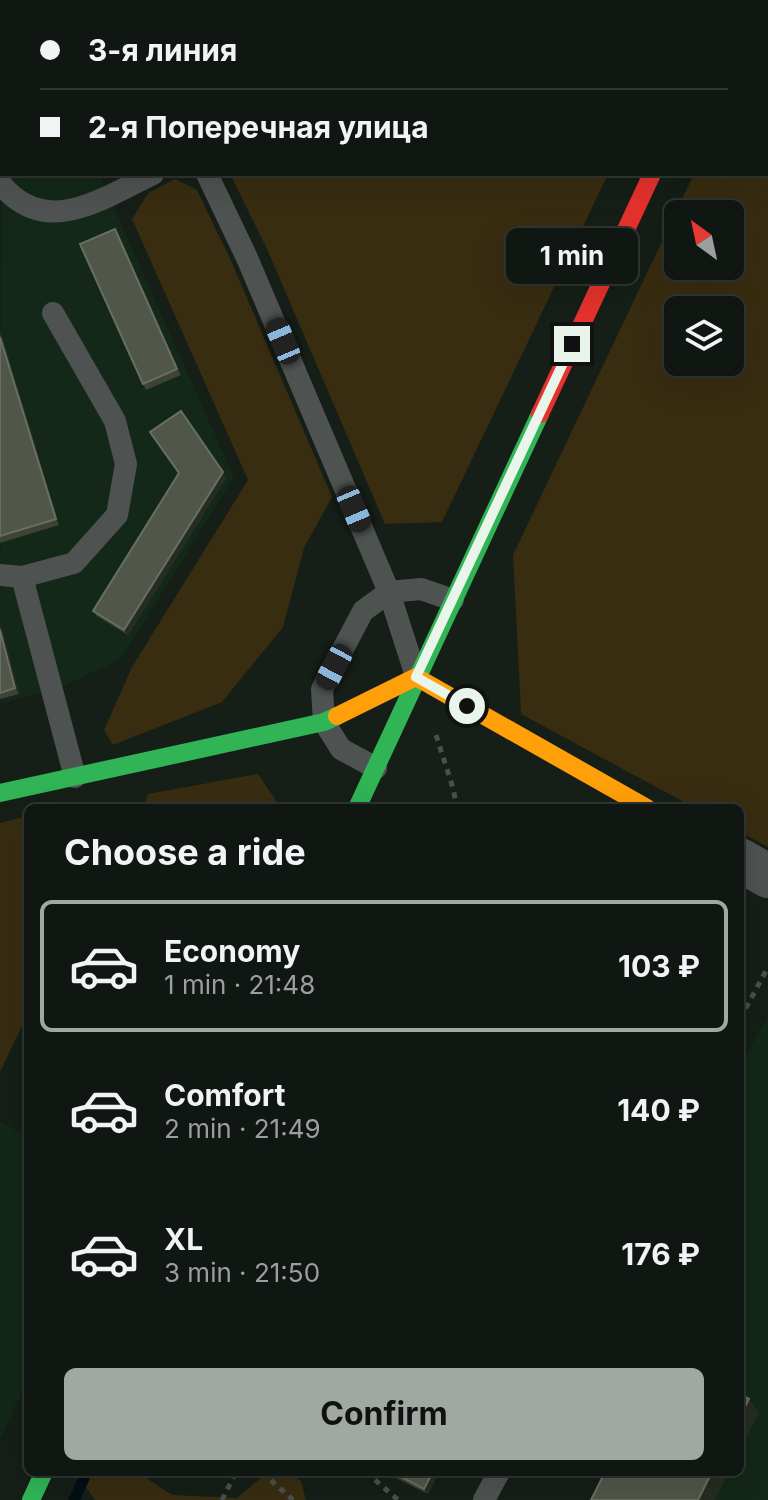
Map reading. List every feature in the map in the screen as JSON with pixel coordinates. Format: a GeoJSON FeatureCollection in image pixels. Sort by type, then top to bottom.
{"type":"FeatureCollection","features":[{"type":"Feature","properties":{"kind":"street"},"geometry":{"type":"LineString","coordinates":[[359,804],[651,176]]}},
{"type":"Feature","properties":{"kind":"street"},"geometry":{"type":"LineString","coordinates":[[0,793],[324,722],[416,677]]}},
{"type":"Feature","properties":{"kind":"street"},"geometry":{"type":"LineString","coordinates":[[416,677],[640,804]]}},
{"type":"Feature","properties":{"kind":"street"},"geometry":{"type":"LineString","coordinates":[[744,862],[768,876]]}},
{"type":"Feature","properties":{"kind":"street"},"geometry":{"type":"LineString","coordinates":[[37,1498],[43,1476]]}},
{"type":"Feature","properties":{"kind":"lane"},"geometry":{"type":"LineString","coordinates":[[0,183],[9,194],[40,212],[76,211],[149,176]]}},
{"type":"Feature","properties":{"kind":"lane"},"geometry":{"type":"LineString","coordinates":[[208,176],[247,258],[389,592],[416,677]]}},
{"type":"Feature","properties":{"kind":"lane"},"geometry":{"type":"LineString","coordinates":[[53,313],[115,421],[126,464],[117,515],[74,563],[11,576],[75,777]]}},
{"type":"Feature","properties":{"kind":"lane"},"geometry":{"type":"LineString","coordinates":[[376,768],[341,749],[324,722],[322,689],[363,611],[389,592],[421,589],[453,600]]}},
{"type":"Feature","properties":{"kind":"lane"},"geometry":{"type":"LineString","coordinates":[[484,1500],[497,1476]]}},
{"type":"Feature","properties":{"kind":"path"},"geometry":{"type":"LineString","coordinates":[[416,677],[456,804]]}},
{"type":"Feature","properties":{"kind":"path"},"geometry":{"type":"LineString","coordinates":[[744,1012],[768,967]]}},
{"type":"Feature","properties":{"kind":"path"},"geometry":{"type":"LineString","coordinates":[[222,1500],[234,1476]]}},
{"type":"Feature","properties":{"kind":"path"},"geometry":{"type":"LineString","coordinates":[[266,1476],[293,1500]]}},
{"type":"Feature","properties":{"kind":"path"},"geometry":{"type":"LineString","coordinates":[[371,1476],[398,1500]]}},
{"type":"Feature","properties":{"kind":"shaded area"},"geometry":{"type":"Polygon","coordinates":[[[2,176],[100,176],[234,477],[121,659],[59,688],[0,704],[2,176]]]}},
{"type":"Feature","properties":{"kind":"shaded area"},"geometry":{"type":"Polygon","coordinates":[[[231,176],[607,176],[442,522],[385,524],[267,249],[231,176]]]}},
{"type":"Feature","properties":{"kind":"shaded area"},"geometry":{"type":"Polygon","coordinates":[[[693,176],[768,176],[768,847],[744,834],[744,804],[688,804],[521,714],[513,555],[664,237],[664,280],[744,280],[744,200],[682,200],[693,176]]]}},
{"type":"Feature","properties":{"kind":"shaded area"},"geometry":{"type":"Polygon","coordinates":[[[175,179],[197,190],[233,265],[332,497],[304,548],[283,627],[222,702],[113,745],[104,730],[132,667],[248,480],[132,219],[148,193],[175,179]]]}},
{"type":"Feature","properties":{"kind":"shaded area"},"geometry":{"type":"Polygon","coordinates":[[[258,774],[278,804],[144,804],[148,794],[258,774]]]}},
{"type":"Feature","properties":{"kind":"shaded area"},"geometry":{"type":"Polygon","coordinates":[[[24,817],[24,1021],[0,1072],[0,823],[24,817]]]}},
{"type":"Feature","properties":{"kind":"shaded area"},"geometry":{"type":"Polygon","coordinates":[[[768,1015],[768,1500],[601,1500],[614,1476],[744,1476],[744,1060],[768,1015]]]}},
{"type":"Feature","properties":{"kind":"shaded area"},"geometry":{"type":"Polygon","coordinates":[[[0,1122],[24,1134],[24,1388],[0,1440],[0,1122]]]}},
{"type":"Feature","properties":{"kind":"shaded area"},"geometry":{"type":"Polygon","coordinates":[[[78,1476],[143,1476],[172,1495],[237,1498],[264,1476],[292,1476],[301,1481],[306,1500],[95,1500],[78,1476]]]}},
{"type":"Feature","properties":{"kind":"building"},"geometry":{"type":"Polygon","coordinates":[[[115,229],[177,369],[143,384],[80,244],[115,229]]]}},
{"type":"Feature","properties":{"kind":"building"},"geometry":{"type":"Polygon","coordinates":[[[0,337],[56,519],[0,536],[0,337]]]}},
{"type":"Feature","properties":{"kind":"building"},"geometry":{"type":"Polygon","coordinates":[[[181,411],[223,472],[124,630],[93,611],[179,473],[150,432],[181,411]]]}},
{"type":"Feature","properties":{"kind":"building"},"geometry":{"type":"Polygon","coordinates":[[[0,630],[15,688],[0,693],[0,630]]]}},
{"type":"Feature","properties":{"kind":"building"},"geometry":{"type":"Polygon","coordinates":[[[400,1476],[431,1476],[424,1489],[400,1476]]]}},
{"type":"Feature","properties":{"kind":"building"},"geometry":{"type":"Polygon","coordinates":[[[603,1476],[710,1476],[698,1500],[591,1500],[603,1476]]]}},
{"type":"Feature","properties":{"kind":"waterway"},"geometry":{"type":"LineString","coordinates":[[74,1500],[85,1476]]}},
{"type":"Feature","properties":{"kind":"traffic: fast"},"geometry":{"type":"LineString","coordinates":[[359,804],[540,414]]}},
{"type":"Feature","properties":{"kind":"traffic: fast"},"geometry":{"type":"LineString","coordinates":[[0,793],[324,722],[337,716]]}},
{"type":"Feature","properties":{"kind":"traffic: fast"},"geometry":{"type":"LineString","coordinates":[[31,1500],[42,1476]]}},
{"type":"Feature","properties":{"kind":"traffic: slow"},"geometry":{"type":"LineString","coordinates":[[337,716],[416,677],[640,804]]}},
{"type":"Feature","properties":{"kind":"traffic: jam"},"geometry":{"type":"LineString","coordinates":[[540,414],[651,176]]}},
{"type":"Feature","properties":{"kind":"route"},"geometry":{"type":"LineString","coordinates":[[467,706],[416,677],[572,344]]}}]}
